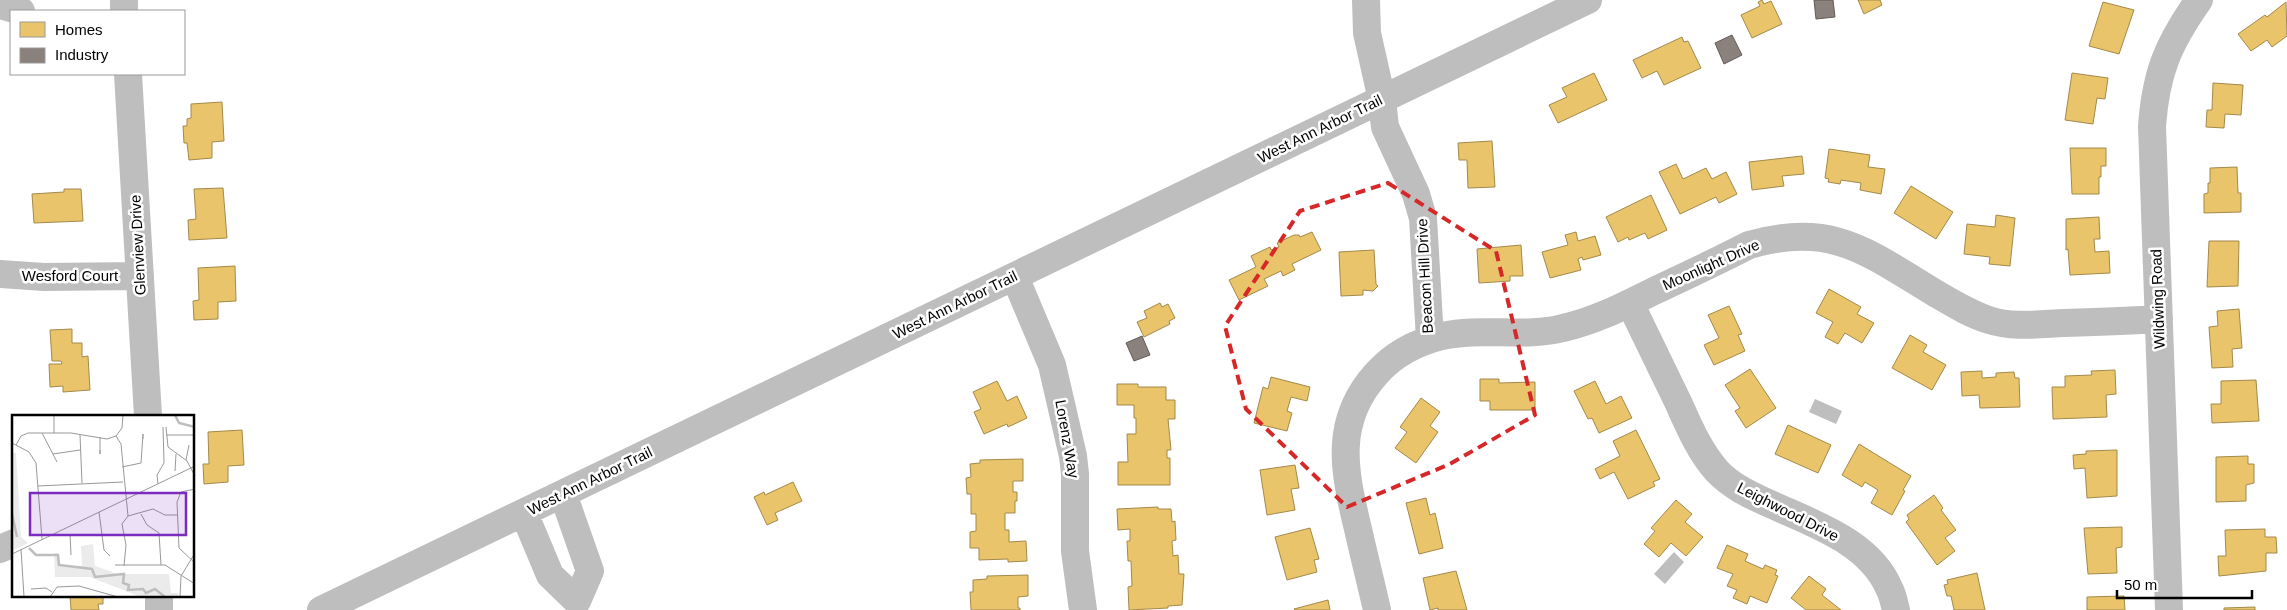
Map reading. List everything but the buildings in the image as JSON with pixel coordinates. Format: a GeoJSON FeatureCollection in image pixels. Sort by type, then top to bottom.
{"type":"FeatureCollection","features":[{"type":"Feature","properties":{"kind":"street","name":"Beacon Hill Drive"},"geometry":{"type":"LineString","coordinates":[[1366,0],[1367,33],[1382,100],[1385,127],[1416,194],[1422,218],[1430,339],[1409,348],[1383,366],[1359,397],[1348,426],[1344,447],[1346,483],[1377,610]]}},
{"type":"Feature","properties":{"kind":"street","name":"West Ann Arbor Trail"},"geometry":{"type":"LineString","coordinates":[[321,610],[1588,0]]}},
{"type":"Feature","properties":{"kind":"street","name":"Wildwing Road"},"geometry":{"type":"LineString","coordinates":[[2169,610],[2152,126],[2154,95],[2162,65],[2172,42],[2199,0]]}},
{"type":"Feature","properties":{"kind":"street"},"geometry":{"type":"LineString","coordinates":[[0,6],[17,10]]}},
{"type":"Feature","properties":{"kind":"street","name":"Glenview Drive"},"geometry":{"type":"LineString","coordinates":[[128,75],[148,415]]}},
{"type":"Feature","properties":{"kind":"street","name":"Moonlight Drive"},"geometry":{"type":"LineString","coordinates":[[1430,339],[1459,333],[1537,332],[1561,329],[1591,320],[1630,303],[1749,245],[1775,238],[1801,236],[1826,238],[1853,245],[1953,304],[1990,320],[2024,325],[2159,319]]}},
{"type":"Feature","properties":{"kind":"street","name":"Wesford Court"},"geometry":{"type":"LineString","coordinates":[[0,274],[44,277],[140,276]]}},
{"type":"Feature","properties":{"kind":"street","name":"Lorenz Way"},"geometry":{"type":"LineString","coordinates":[[1015,277],[1052,365],[1073,456],[1075,474],[1075,551],[1083,610]]}},
{"type":"Feature","properties":{"kind":"street","name":"Leighwood Drive"},"geometry":{"type":"LineString","coordinates":[[1630,303],[1698,445],[1717,471],[1732,484],[1750,495],[1831,533],[1852,545],[1881,574],[1889,588],[1896,610]]}},
{"type":"Feature","properties":{"kind":"street"},"geometry":{"type":"LineString","coordinates":[[524,512],[550,575],[577,606],[590,571],[563,494]]}},
{"type":"Feature","properties":{"kind":"street"},"geometry":{"type":"LineString","coordinates":[[0,549],[12,544]]}},
{"type":"Feature","properties":{"kind":"highlighted area"},"geometry":{"type":"Polygon","coordinates":[[[1388,183],[1496,251],[1535,415],[1450,464],[1347,507],[1246,409],[1225,326],[1300,211],[1388,183]]]}},
{"type":"Feature","properties":{"kind":"shaded area"},"geometry":{"type":"Polygon","coordinates":[[[1815,399],[1842,411],[1836,424],[1809,412],[1815,399]]]}},
{"type":"Feature","properties":{"kind":"shaded area"},"geometry":{"type":"Polygon","coordinates":[[[1674,552],[1684,562],[1665,584],[1654,574],[1674,552]]]}}]}
